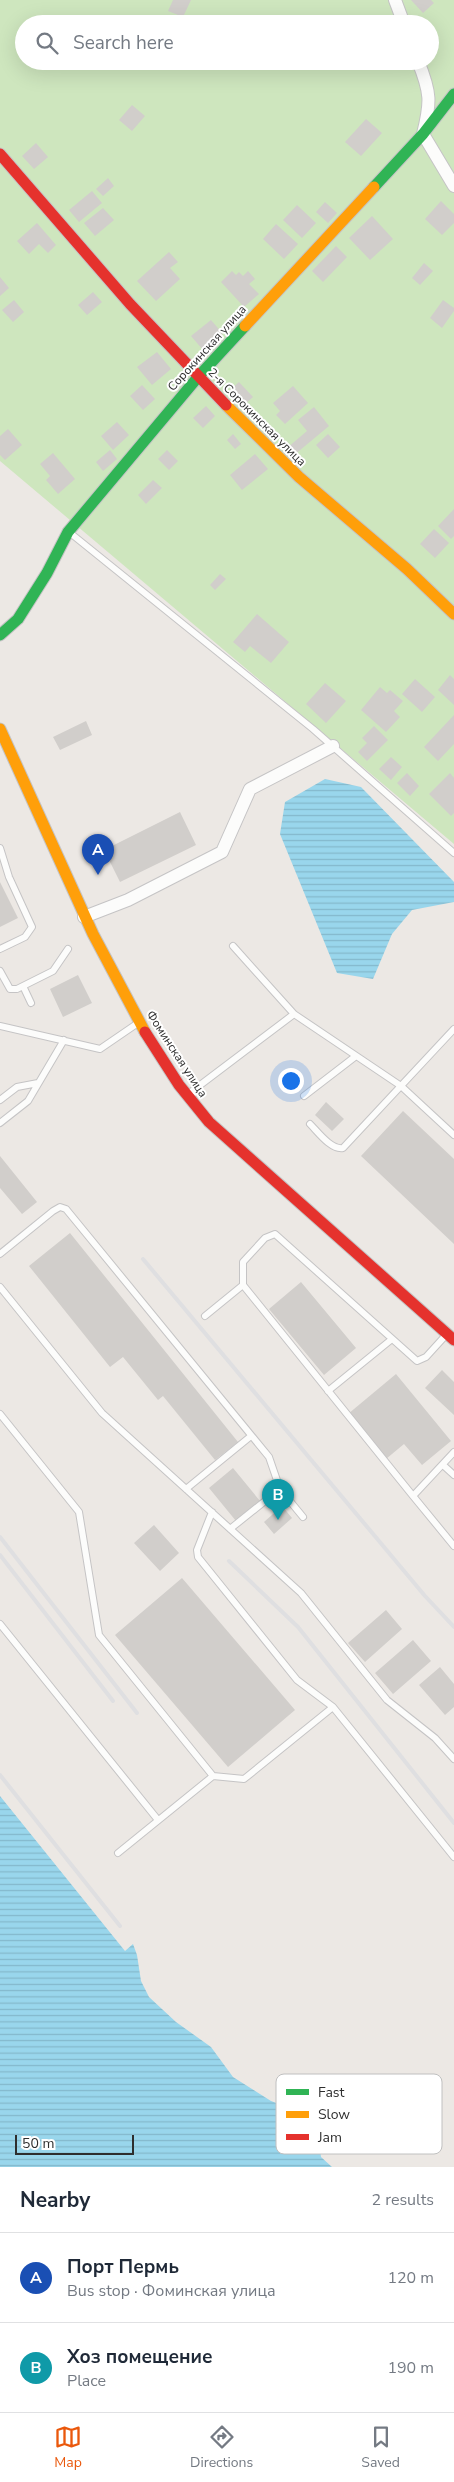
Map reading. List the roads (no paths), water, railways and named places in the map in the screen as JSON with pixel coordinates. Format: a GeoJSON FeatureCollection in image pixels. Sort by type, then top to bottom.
{"type":"FeatureCollection","features":[{"type":"Feature","properties":{"kind":"street"},"geometry":{"type":"LineString","coordinates":[[395,0],[401,15]]}},
{"type":"Feature","properties":{"kind":"street"},"geometry":{"type":"LineString","coordinates":[[421,70],[426,82],[430,107],[424,134],[454,186]]}},
{"type":"Feature","properties":{"kind":"street","name":"Сорокинская улица"},"geometry":{"type":"LineString","coordinates":[[0,635],[18,619],[47,573],[68,532],[198,377],[424,134],[454,94]]}},
{"type":"Feature","properties":{"kind":"street","name":"2-я Сорокинская улица"},"geometry":{"type":"LineString","coordinates":[[0,154],[130,304],[198,377],[299,477],[408,570],[454,614]]}},
{"type":"Feature","properties":{"kind":"street","name":"Фоминская улица"},"geometry":{"type":"LineString","coordinates":[[0,729],[84,917],[140,1022],[186,1096],[209,1122],[451,1337]]}},
{"type":"Feature","properties":{"kind":"street"},"geometry":{"type":"LineString","coordinates":[[84,917],[128,900],[222,852],[250,789],[333,746]]}},
{"type":"Feature","properties":{"kind":"lane"},"geometry":{"type":"LineString","coordinates":[[68,532],[333,746],[454,853]]}},
{"type":"Feature","properties":{"kind":"lane"},"geometry":{"type":"LineString","coordinates":[[0,848],[9,877],[32,927],[25,937],[0,949]]}},
{"type":"Feature","properties":{"kind":"lane"},"geometry":{"type":"LineString","coordinates":[[234,946],[294,1014],[401,1086],[454,1135]]}},
{"type":"Feature","properties":{"kind":"lane"},"geometry":{"type":"LineString","coordinates":[[0,971],[10,989],[17,989],[53,971],[68,949]]}},
{"type":"Feature","properties":{"kind":"lane"},"geometry":{"type":"LineString","coordinates":[[23,986],[31,1002]]}},
{"type":"Feature","properties":{"kind":"lane"},"geometry":{"type":"LineString","coordinates":[[186,1096],[294,1014]]}},
{"type":"Feature","properties":{"kind":"lane"},"geometry":{"type":"LineString","coordinates":[[0,1026],[100,1049],[140,1022]]}},
{"type":"Feature","properties":{"kind":"lane"},"geometry":{"type":"LineString","coordinates":[[310,1124],[332,1145],[338,1149],[343,1148],[454,1029]]}},
{"type":"Feature","properties":{"kind":"lane"},"geometry":{"type":"LineString","coordinates":[[0,1123],[28,1100],[64,1040]]}},
{"type":"Feature","properties":{"kind":"lane"},"geometry":{"type":"LineString","coordinates":[[304,1096],[356,1056]]}},
{"type":"Feature","properties":{"kind":"lane"},"geometry":{"type":"LineString","coordinates":[[0,1100],[17,1087],[38,1084]]}},
{"type":"Feature","properties":{"kind":"lane"},"geometry":{"type":"LineString","coordinates":[[0,1254],[53,1211],[60,1207],[66,1209],[269,1457],[280,1489],[303,1517]]}},
{"type":"Feature","properties":{"kind":"lane"},"geometry":{"type":"LineString","coordinates":[[451,1337],[418,1361],[392,1340],[275,1234],[265,1238],[243,1262],[243,1286],[454,1546]]}},
{"type":"Feature","properties":{"kind":"lane"},"geometry":{"type":"LineString","coordinates":[[206,1316],[243,1286]]}},
{"type":"Feature","properties":{"kind":"lane"},"geometry":{"type":"LineString","coordinates":[[0,1287],[102,1413],[301,1593],[387,1700],[436,1738],[454,1759]]}},
{"type":"Feature","properties":{"kind":"lane"},"geometry":{"type":"LineString","coordinates":[[328,1391],[392,1340]]}},
{"type":"Feature","properties":{"kind":"lane"},"geometry":{"type":"LineString","coordinates":[[0,1414],[79,1512],[99,1635],[213,1776],[244,1780],[333,1707]]}},
{"type":"Feature","properties":{"kind":"lane"},"geometry":{"type":"LineString","coordinates":[[186,1489],[251,1436]]}},
{"type":"Feature","properties":{"kind":"lane"},"geometry":{"type":"LineString","coordinates":[[414,1496],[454,1452]]}},
{"type":"Feature","properties":{"kind":"lane"},"geometry":{"type":"LineString","coordinates":[[443,1465],[454,1475]]}},
{"type":"Feature","properties":{"kind":"lane"},"geometry":{"type":"LineString","coordinates":[[230,1529],[280,1489]]}},
{"type":"Feature","properties":{"kind":"lane"},"geometry":{"type":"LineString","coordinates":[[212,1512],[197,1550],[198,1557],[297,1680],[333,1707],[454,1857]]}},
{"type":"Feature","properties":{"kind":"lane"},"geometry":{"type":"LineString","coordinates":[[0,1624],[158,1820]]}},
{"type":"Feature","properties":{"kind":"lane"},"geometry":{"type":"LineString","coordinates":[[118,1853],[213,1776]]}},
{"type":"Feature","properties":{"kind":"water"},"geometry":{"type":"Polygon","coordinates":[[[325,779],[361,787],[454,882],[454,902],[412,910],[392,934],[373,979],[337,973],[280,834],[285,802],[325,779]]]}},
{"type":"Feature","properties":{"kind":"water"},"geometry":{"type":"Polygon","coordinates":[[[0,1796],[125,1951],[133,1944],[137,1955],[141,1981],[149,1997],[176,2022],[211,2047],[233,2077],[276,2103],[276,2154],[321,2154],[321,2157],[332,2167],[0,2167],[0,1796]]]}},
{"type":"Feature","properties":{"kind":"railway"},"geometry":{"type":"LineString","coordinates":[[143,1259],[425,1596],[454,1627]]}},
{"type":"Feature","properties":{"kind":"railway"},"geometry":{"type":"LineString","coordinates":[[0,1537],[137,1713]]}},
{"type":"Feature","properties":{"kind":"railway"},"geometry":{"type":"LineString","coordinates":[[0,1555],[113,1701]]}},
{"type":"Feature","properties":{"kind":"railway"},"geometry":{"type":"LineString","coordinates":[[229,1561],[298,1627],[454,1823]]}},
{"type":"Feature","properties":{"kind":"railway"},"geometry":{"type":"LineString","coordinates":[[0,1775],[120,1926]]}},
{"type":"Feature","properties":{"kind":"place","name":"Порт Пермь"},"geometry":{"type":"Point","coordinates":[98,875]}},
{"type":"Feature","properties":{"kind":"place","name":"Хоз помещение"},"geometry":{"type":"Point","coordinates":[278,1520]}}]}
